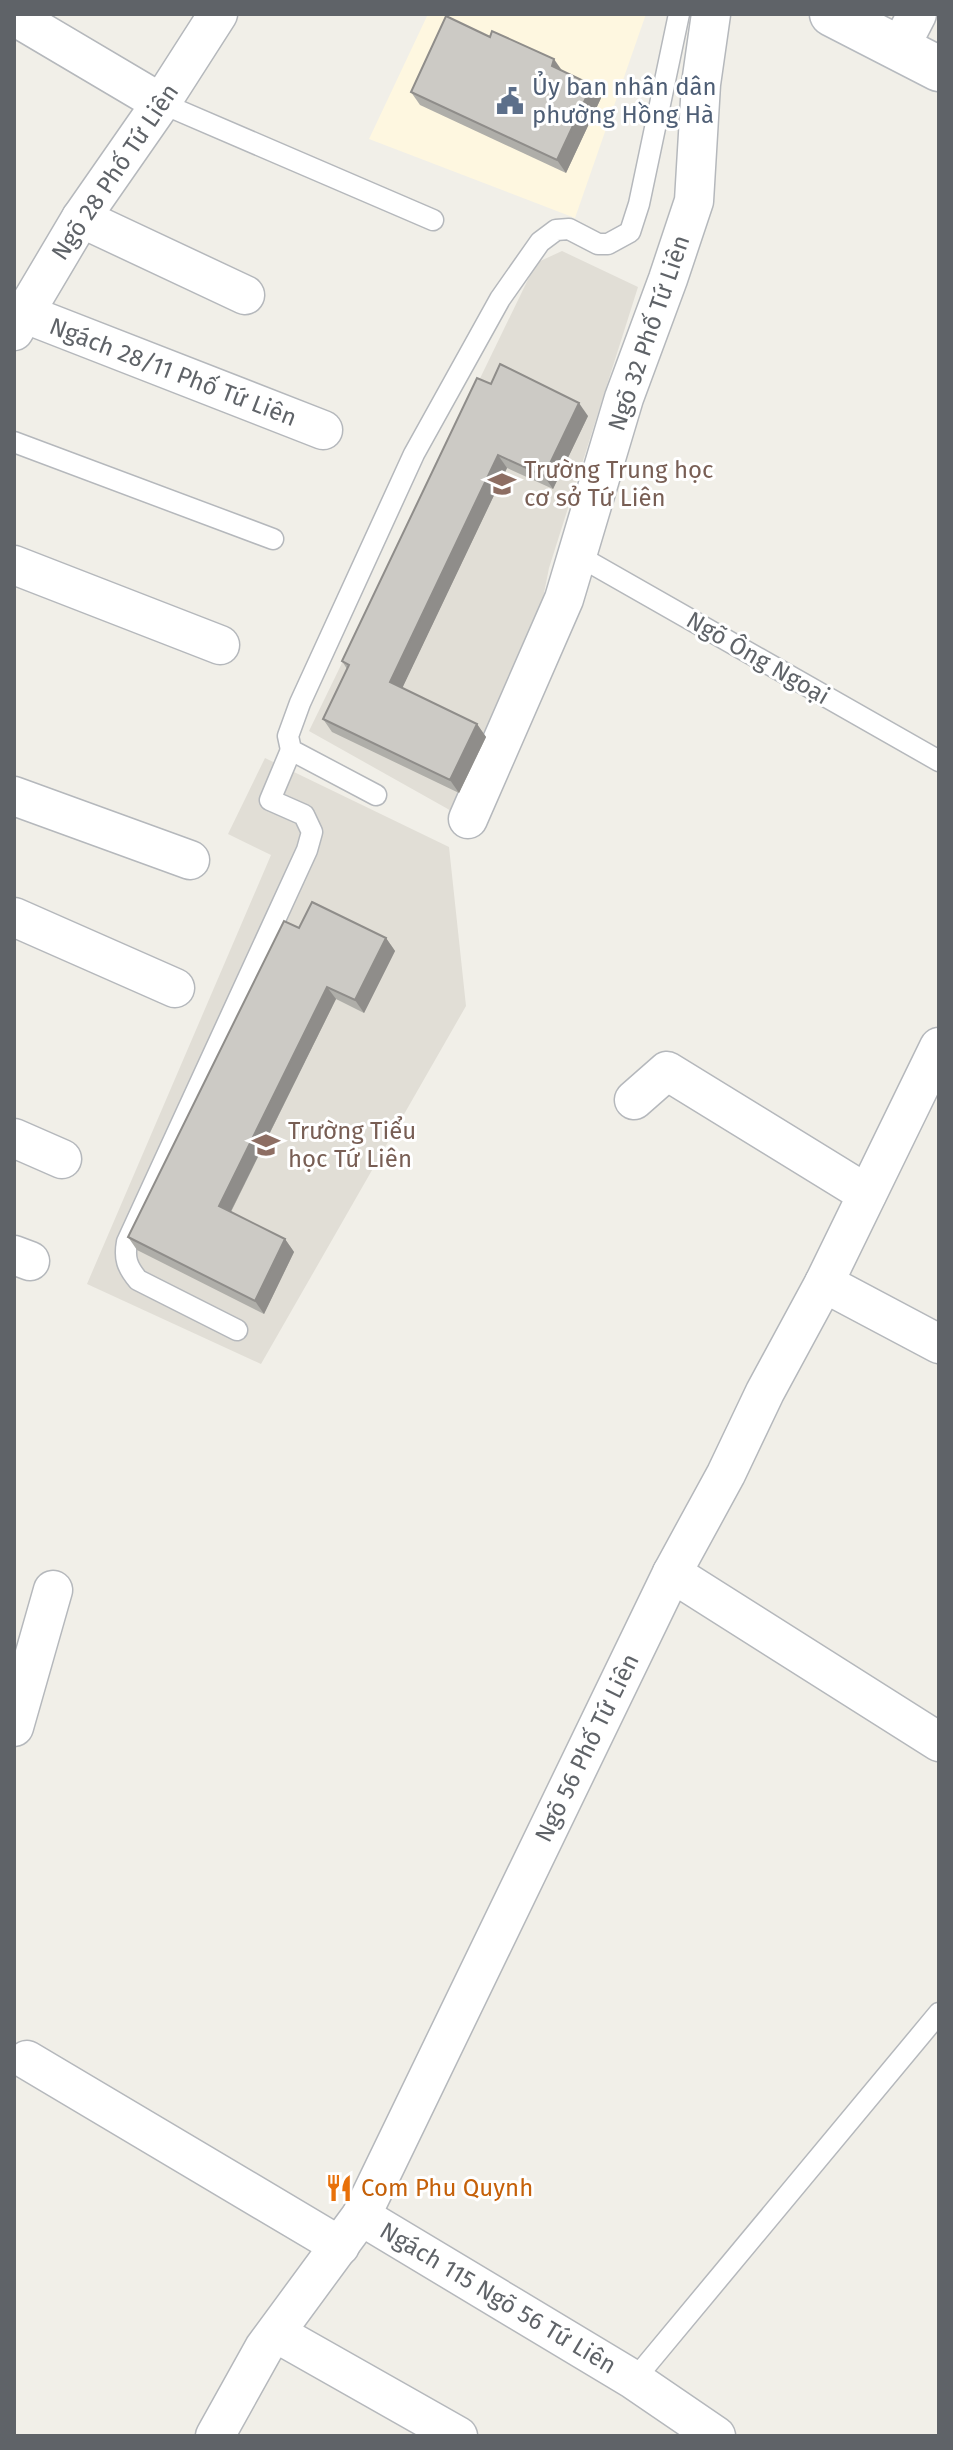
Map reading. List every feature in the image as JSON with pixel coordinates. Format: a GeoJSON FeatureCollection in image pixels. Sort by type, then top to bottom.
{"type":"FeatureCollection","features":[{"type":"Feature","properties":{"kind":"street","name":"Ngõ 28 Phố Tứ Liên"},"geometry":{"type":"LineString","coordinates":[[19,322],[81,218],[218,14]]}},
{"type":"Feature","properties":{"kind":"street","name":"Ngõ 32 Phố Tứ Liên"},"geometry":{"type":"LineString","coordinates":[[468,819],[564,599],[624,398],[694,201],[701,84],[711,14]]}},
{"type":"Feature","properties":{"kind":"street"},"geometry":{"type":"LineString","coordinates":[[832,14],[909,31],[939,69]]}},
{"type":"Feature","properties":{"kind":"street"},"geometry":{"type":"LineString","coordinates":[[14,16],[161,103]]}},
{"type":"Feature","properties":{"kind":"street"},"geometry":{"type":"LineString","coordinates":[[81,218],[245,295]]}},
{"type":"Feature","properties":{"kind":"street","name":"Ngách 28/11 Phố Tứ Liên"},"geometry":{"type":"LineString","coordinates":[[19,322],[323,430]]}},
{"type":"Feature","properties":{"kind":"street"},"geometry":{"type":"LineString","coordinates":[[14,565],[220,645]]}},
{"type":"Feature","properties":{"kind":"street"},"geometry":{"type":"LineString","coordinates":[[14,796],[190,860]]}},
{"type":"Feature","properties":{"kind":"street"},"geometry":{"type":"LineString","coordinates":[[14,917],[175,988]]}},
{"type":"Feature","properties":{"kind":"street","name":"Ngõ 56 Phố Tứ Liên"},"geometry":{"type":"LineString","coordinates":[[215,2436],[264,2348],[361,2216],[672,1573],[824,1283],[939,1047]]}},
{"type":"Feature","properties":{"kind":"street"},"geometry":{"type":"LineString","coordinates":[[634,1100],[667,1071],[867,1194]]}},
{"type":"Feature","properties":{"kind":"street"},"geometry":{"type":"LineString","coordinates":[[14,1138],[62,1159]]}},
{"type":"Feature","properties":{"kind":"street"},"geometry":{"type":"LineString","coordinates":[[824,1283],[939,1344]]}},
{"type":"Feature","properties":{"kind":"street"},"geometry":{"type":"LineString","coordinates":[[672,1573],[939,1742]]}},
{"type":"Feature","properties":{"kind":"street"},"geometry":{"type":"LineString","coordinates":[[14,1727],[53,1590]]}},
{"type":"Feature","properties":{"kind":"street"},"geometry":{"type":"LineString","coordinates":[[27,2060],[340,2246]]}},
{"type":"Feature","properties":{"kind":"street","name":"Ngách 115 Ngõ 56 Tứ Liên"},"geometry":{"type":"LineString","coordinates":[[361,2216],[634,2380],[716,2436]]}},
{"type":"Feature","properties":{"kind":"street"},"geometry":{"type":"LineString","coordinates":[[276,2333],[458,2436]]}},
{"type":"Feature","properties":{"kind":"lane"},"geometry":{"type":"LineString","coordinates":[[376,795],[291,750],[288,736],[300,703],[414,454],[500,299],[540,242],[556,230],[569,229],[598,244],[608,244],[630,232],[639,204],[679,14]]}},
{"type":"Feature","properties":{"kind":"lane"},"geometry":{"type":"LineString","coordinates":[[161,103],[433,220]]}},
{"type":"Feature","properties":{"kind":"lane"},"geometry":{"type":"LineString","coordinates":[[14,442],[273,539]]}},
{"type":"Feature","properties":{"kind":"lane","name":"Ngõ Ông Ngoại"},"geometry":{"type":"LineString","coordinates":[[577,555],[939,761]]}},
{"type":"Feature","properties":{"kind":"lane"},"geometry":{"type":"LineString","coordinates":[[237,1330],[138,1280],[128,1268],[124,1253],[307,850],[312,832],[304,815],[270,800],[291,750]]}},
{"type":"Feature","properties":{"kind":"lane"},"geometry":{"type":"LineString","coordinates":[[634,2380],[939,2013]]}},
{"type":"Feature","properties":{"kind":"shaded area"},"geometry":{"type":"Polygon","coordinates":[[[428,14],[646,14],[575,218],[369,139],[428,14]]]}},
{"type":"Feature","properties":{"kind":"shaded area","name":"Trường Trung học cơ sở Tứ Liên"},"geometry":{"type":"Polygon","coordinates":[[[562,251],[638,287],[549,568],[536,633],[455,813],[309,731],[536,263],[562,251]]]}},
{"type":"Feature","properties":{"kind":"shaded area","name":"Trường Tiểu học Tứ Liên"},"geometry":{"type":"Polygon","coordinates":[[[265,758],[449,847],[466,1006],[261,1364],[87,1284],[271,855],[228,834],[265,758]]]}},
{"type":"Feature","properties":{"kind":"building","name":"Ủy ban nhân dân phường Hồng Hà"},"geometry":{"type":"Polygon","coordinates":[[[446,16],[490,37],[492,31],[554,59],[552,66],[592,85],[557,160],[411,92],[446,16]]]}},
{"type":"Feature","properties":{"kind":"building"},"geometry":{"type":"Polygon","coordinates":[[[500,364],[579,403],[544,476],[498,455],[390,682],[477,724],[450,780],[323,719],[349,665],[342,661],[477,378],[491,384],[500,364]]]}},
{"type":"Feature","properties":{"kind":"building"},"geometry":{"type":"Polygon","coordinates":[[[312,902],[386,938],[355,1000],[327,987],[219,1206],[285,1239],[255,1301],[128,1237],[284,921],[299,928],[312,902]]]}},
{"type":"Feature","properties":{"kind":"place","name":"Ủy ban nhân dân phường Hồng Hà"},"geometry":{"type":"Point","coordinates":[510,101]}},
{"type":"Feature","properties":{"kind":"place","name":"Trường Trung học cơ sở Tứ Liên"},"geometry":{"type":"Point","coordinates":[502,484]}},
{"type":"Feature","properties":{"kind":"place","name":"Trường Tiểu học Tứ Liên"},"geometry":{"type":"Point","coordinates":[266,1145]}},
{"type":"Feature","properties":{"kind":"place","name":"Com Phu Quynh"},"geometry":{"type":"Point","coordinates":[339,2188]}}]}
